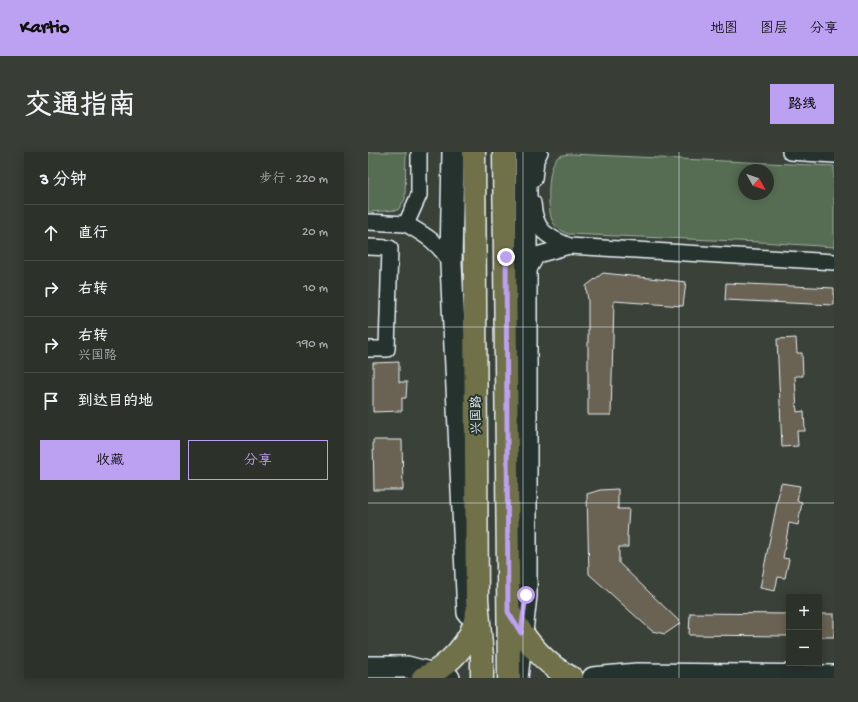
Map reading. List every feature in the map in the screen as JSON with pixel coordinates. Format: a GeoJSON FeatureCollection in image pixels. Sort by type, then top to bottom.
{"type":"FeatureCollection","features":[{"type":"Feature","properties":{"kind":"main road","name":"兴国路"},"geometry":{"type":"LineString","coordinates":[[474,152],[477,599],[482,656],[482,678]]}},
{"type":"Feature","properties":{"kind":"main road"},"geometry":{"type":"LineString","coordinates":[[504,152],[509,678]]}},
{"type":"Feature","properties":{"kind":"main road"},"geometry":{"type":"LineString","coordinates":[[434,677],[452,658],[470,634],[475,621],[477,599]]}},
{"type":"Feature","properties":{"kind":"main road"},"geometry":{"type":"LineString","coordinates":[[508,612],[521,633],[543,658],[572,678]]}},
{"type":"Feature","properties":{"kind":"street"},"geometry":{"type":"LineString","coordinates":[[406,224],[419,195],[419,152]]}},
{"type":"Feature","properties":{"kind":"street"},"geometry":{"type":"LineString","coordinates":[[453,152],[451,264],[467,599],[473,678]]}},
{"type":"Feature","properties":{"kind":"street"},"geometry":{"type":"LineString","coordinates":[[517,678],[526,595],[526,152]]}},
{"type":"Feature","properties":{"kind":"street"},"geometry":{"type":"LineString","coordinates":[[540,152],[536,160],[533,190],[536,222],[547,237],[569,246]]}},
{"type":"Feature","properties":{"kind":"street"},"geometry":{"type":"LineString","coordinates":[[790,152],[834,156]]}},
{"type":"Feature","properties":{"kind":"street"},"geometry":{"type":"LineString","coordinates":[[368,222],[406,224],[429,237],[442,249],[451,264]]}},
{"type":"Feature","properties":{"kind":"street"},"geometry":{"type":"LineString","coordinates":[[526,275],[536,255],[569,246],[834,262]]}},
{"type":"Feature","properties":{"kind":"street"},"geometry":{"type":"LineString","coordinates":[[368,247],[390,248],[387,349],[368,349]]}},
{"type":"Feature","properties":{"kind":"street"},"geometry":{"type":"LineString","coordinates":[[368,667],[407,667],[434,677]]}},
{"type":"Feature","properties":{"kind":"street"},"geometry":{"type":"LineString","coordinates":[[593,678],[637,674],[834,676]]}},
{"type":"Feature","properties":{"kind":"green space"},"geometry":{"type":"Polygon","coordinates":[[[368,152],[406,152],[405,199],[398,210],[368,212],[368,152]]]}},
{"type":"Feature","properties":{"kind":"green space"},"geometry":{"type":"Polygon","coordinates":[[[569,154],[834,166],[834,247],[760,242],[568,234],[554,225],[549,206],[549,187],[552,168],[554,161],[563,155],[569,154]]]}},
{"type":"Feature","properties":{"kind":"building"},"geometry":{"type":"Polygon","coordinates":[[[603,273],[686,282],[683,306],[614,301],[611,415],[588,415],[588,301],[586,286],[603,273]]]}},
{"type":"Feature","properties":{"kind":"building"},"geometry":{"type":"Polygon","coordinates":[[[726,283],[834,288],[834,305],[725,300],[726,283]]]}},
{"type":"Feature","properties":{"kind":"building"},"geometry":{"type":"Polygon","coordinates":[[[796,338],[797,353],[802,353],[803,376],[795,376],[797,412],[804,411],[805,431],[797,431],[798,446],[782,447],[777,339],[796,338]]]}},
{"type":"Feature","properties":{"kind":"building"},"geometry":{"type":"Polygon","coordinates":[[[399,362],[399,382],[407,382],[406,398],[402,398],[402,411],[373,412],[373,363],[399,362]]]}},
{"type":"Feature","properties":{"kind":"building"},"geometry":{"type":"Polygon","coordinates":[[[373,440],[402,440],[403,490],[374,490],[373,440]]]}},
{"type":"Feature","properties":{"kind":"building"},"geometry":{"type":"Polygon","coordinates":[[[781,483],[800,486],[797,501],[802,502],[798,525],[789,523],[783,558],[789,559],[785,578],[778,577],[775,591],[760,588],[781,483]]]}},
{"type":"Feature","properties":{"kind":"building"},"geometry":{"type":"Polygon","coordinates":[[[618,489],[618,509],[629,509],[627,536],[628,547],[619,547],[619,563],[681,623],[665,634],[652,631],[589,574],[587,494],[600,490],[618,489]]]}},
{"type":"Feature","properties":{"kind":"building"},"geometry":{"type":"Polygon","coordinates":[[[690,613],[786,614],[786,636],[689,635],[690,613]]]}},
{"type":"Feature","properties":{"kind":"building"},"geometry":{"type":"Polygon","coordinates":[[[822,614],[834,614],[834,637],[822,637],[822,614]]]}},
{"type":"Feature","properties":{"kind":"route"},"geometry":{"type":"LineString","coordinates":[[506,257],[508,612],[521,633],[526,595]]}}]}
